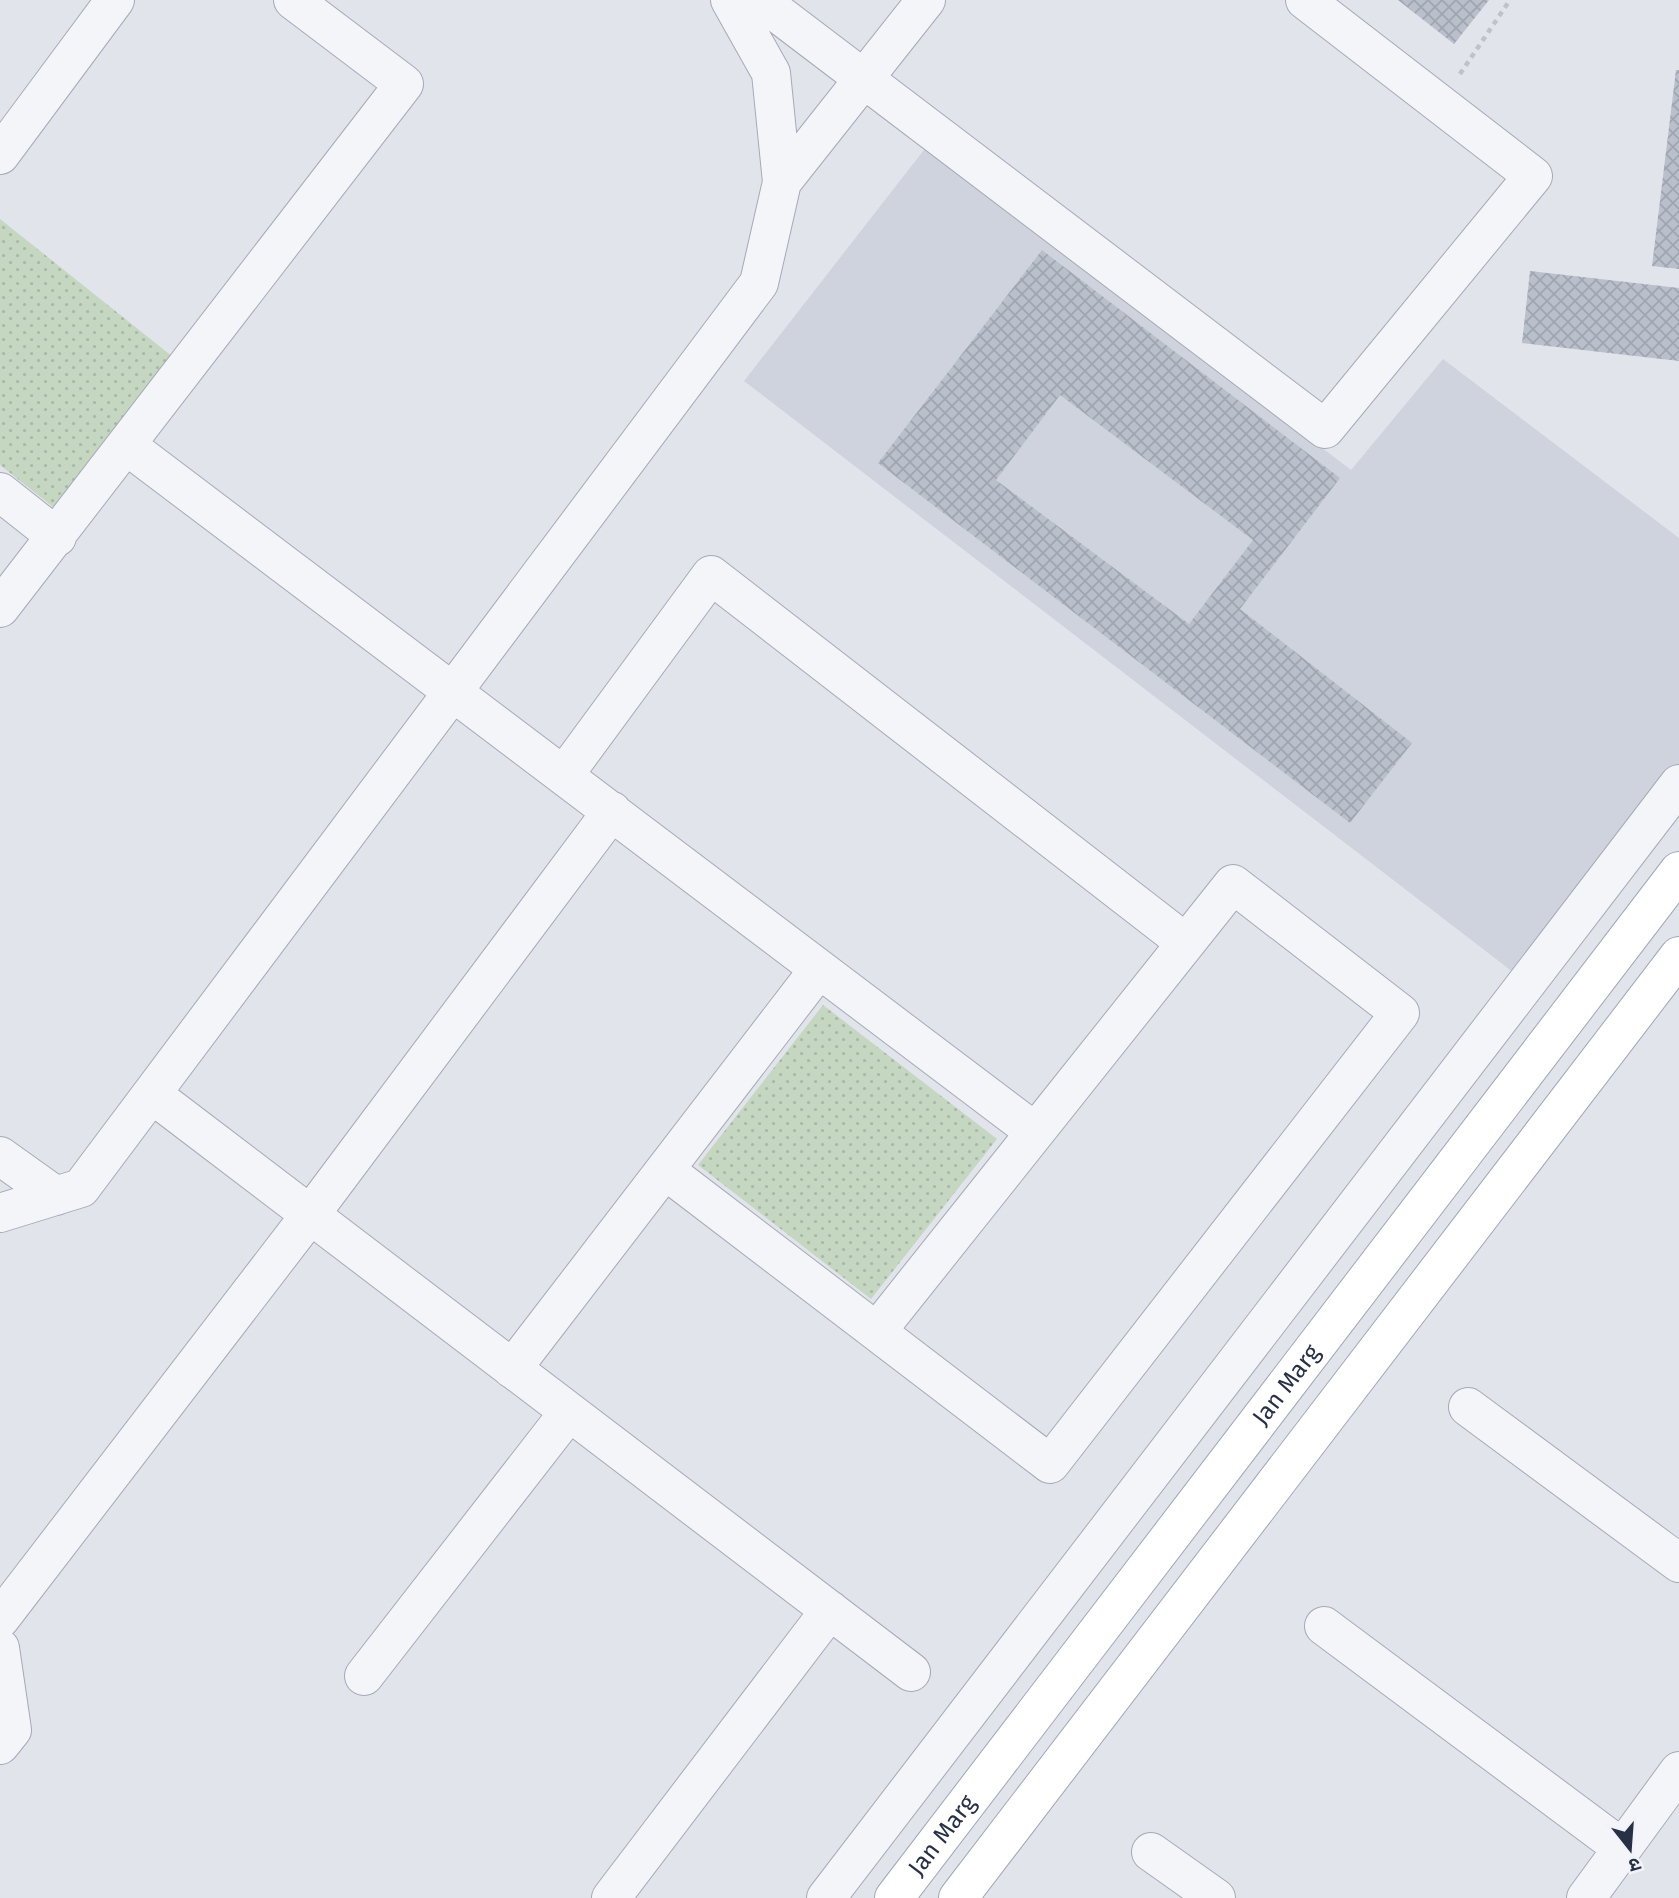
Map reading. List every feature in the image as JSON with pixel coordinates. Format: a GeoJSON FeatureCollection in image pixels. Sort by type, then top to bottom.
{"type":"FeatureCollection","features":[{"type":"Feature","properties":{"kind":"main road","name":"Jan Marg"},"geometry":{"type":"LineString","coordinates":[[894,1898],[1679,871]]}},
{"type":"Feature","properties":{"kind":"main road","name":"Jan Marg"},"geometry":{"type":"LineString","coordinates":[[958,1898],[1679,956]]}},
{"type":"Feature","properties":{"kind":"street"},"geometry":{"type":"LineString","coordinates":[[0,155],[115,0]]}},
{"type":"Feature","properties":{"kind":"street"},"geometry":{"type":"LineString","coordinates":[[0,608],[404,84],[293,0]]}},
{"type":"Feature","properties":{"kind":"street"},"geometry":{"type":"LineString","coordinates":[[0,1213],[81,1188],[759,284],[782,182],[771,73],[730,0]]}},
{"type":"Feature","properties":{"kind":"street"},"geometry":{"type":"LineString","coordinates":[[760,0],[1325,429],[1532,176],[1305,0]]}},
{"type":"Feature","properties":{"kind":"street"},"geometry":{"type":"LineString","coordinates":[[782,182],[926,0]]}},
{"type":"Feature","properties":{"kind":"street"},"geometry":{"type":"LineString","coordinates":[[126,445],[455,691],[1035,1132]]}},
{"type":"Feature","properties":{"kind":"street"},"geometry":{"type":"LineString","coordinates":[[0,492],[57,537]]}},
{"type":"Feature","properties":{"kind":"street"},"geometry":{"type":"LineString","coordinates":[[564,775],[711,575],[1186,943]]}},
{"type":"Feature","properties":{"kind":"street"},"geometry":{"type":"LineString","coordinates":[[826,1898],[1679,784]]}},
{"type":"Feature","properties":{"kind":"street"},"geometry":{"type":"LineString","coordinates":[[0,1619],[310,1215],[612,811]]}},
{"type":"Feature","properties":{"kind":"street"},"geometry":{"type":"LineString","coordinates":[[665,1170],[877,1332],[1050,1464],[1399,1013],[1233,884],[877,1332]]}},
{"type":"Feature","properties":{"kind":"street"},"geometry":{"type":"LineString","coordinates":[[512,1369],[819,969]]}},
{"type":"Feature","properties":{"kind":"street"},"geometry":{"type":"LineString","coordinates":[[153,1095],[911,1672]]}},
{"type":"Feature","properties":{"kind":"street"},"geometry":{"type":"LineString","coordinates":[[0,1156],[56,1196]]}},
{"type":"Feature","properties":{"kind":"street"},"geometry":{"type":"LineString","coordinates":[[1468,1407],[1679,1563]]}},
{"type":"Feature","properties":{"kind":"street"},"geometry":{"type":"LineString","coordinates":[[364,1676],[569,1412]]}},
{"type":"Feature","properties":{"kind":"street"},"geometry":{"type":"LineString","coordinates":[[611,1898],[830,1610]]}},
{"type":"Feature","properties":{"kind":"street"},"geometry":{"type":"LineString","coordinates":[[1324,1626],[1622,1848]]}},
{"type":"Feature","properties":{"kind":"street"},"geometry":{"type":"LineString","coordinates":[[0,1648],[12,1730],[0,1745]]}},
{"type":"Feature","properties":{"kind":"street"},"geometry":{"type":"LineString","coordinates":[[1586,1898],[1679,1771]]}},
{"type":"Feature","properties":{"kind":"street"},"geometry":{"type":"LineString","coordinates":[[1152,1852],[1216,1898]]}},
{"type":"Feature","properties":{"kind":"path"},"geometry":{"type":"LineString","coordinates":[[1440,104],[1510,0]]}},
{"type":"Feature","properties":{"kind":"shaded area"},"geometry":{"type":"Polygon","coordinates":[[[927,146],[1351,470],[1443,359],[1679,538],[1679,776],[1522,979],[744,381],[927,146]]]}},
{"type":"Feature","properties":{"kind":"green space"},"geometry":{"type":"Polygon","coordinates":[[[0,219],[178,361],[62,514],[0,465],[0,219]]]}},
{"type":"Feature","properties":{"kind":"green space"},"geometry":{"type":"Polygon","coordinates":[[[823,1005],[997,1139],[871,1299],[698,1165],[823,1005]]]}},
{"type":"Feature","properties":{"kind":"building"},"geometry":{"type":"Polygon","coordinates":[[[1398,0],[1489,0],[1454,44],[1398,0]]]}},
{"type":"Feature","properties":{"kind":"building"},"geometry":{"type":"Polygon","coordinates":[[[1676,70],[1679,70],[1679,269],[1652,266],[1676,70]]]}},
{"type":"Feature","properties":{"kind":"building"},"geometry":{"type":"Polygon","coordinates":[[[1042,250],[1340,478],[1240,609],[1412,743],[1350,823],[878,463],[1042,250]],[[1060,395],[996,480],[1189,624],[1253,540],[1060,395]]]}},
{"type":"Feature","properties":{"kind":"building"},"geometry":{"type":"Polygon","coordinates":[[[1530,271],[1679,288],[1679,361],[1522,343],[1530,271]]]}}]}
